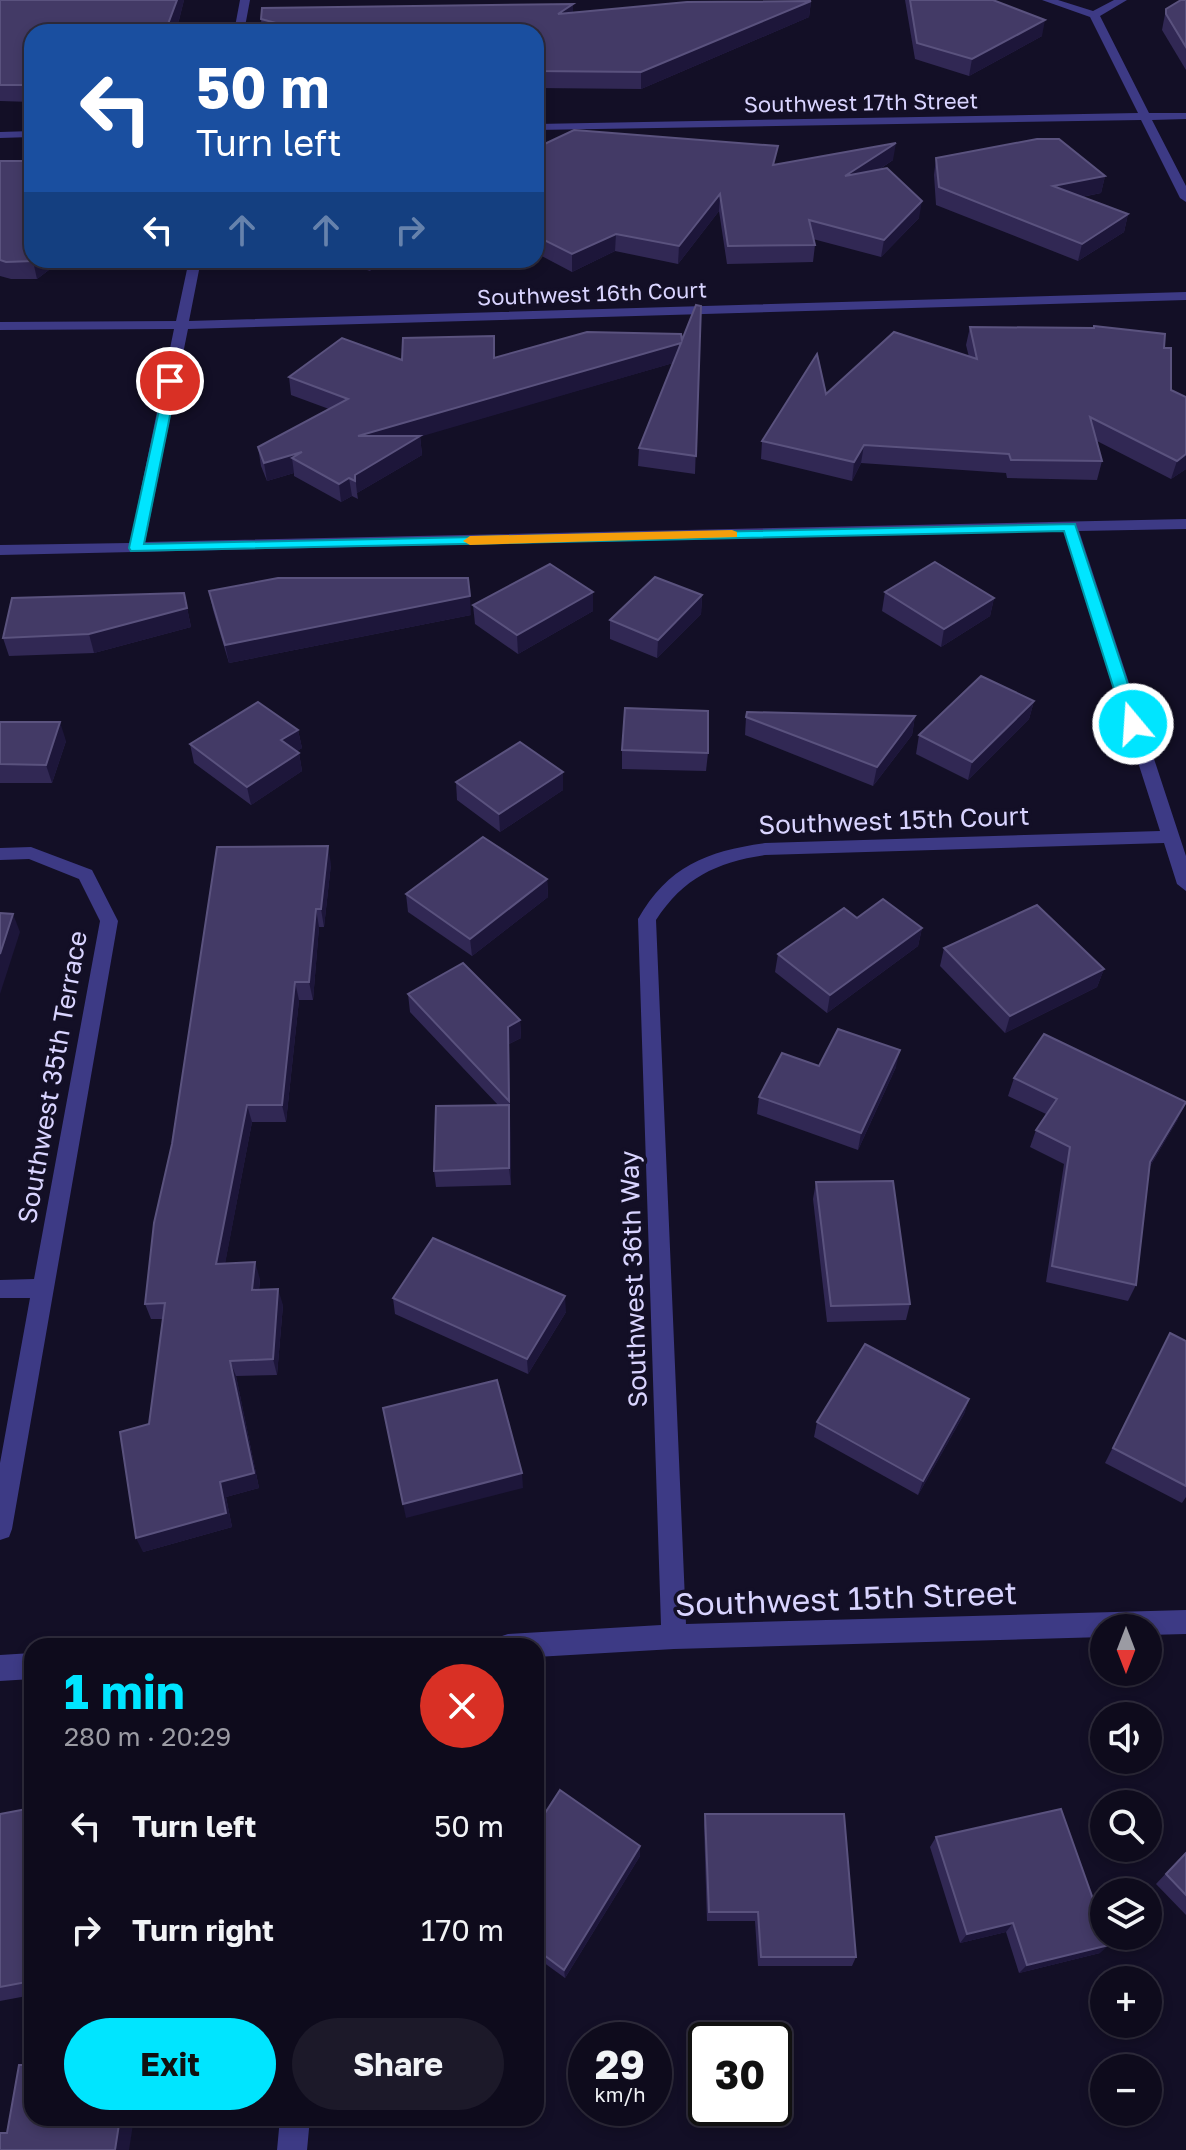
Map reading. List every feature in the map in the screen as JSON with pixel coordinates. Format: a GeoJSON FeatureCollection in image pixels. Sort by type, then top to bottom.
{"type":"FeatureCollection","features":[{"type":"Feature","properties":{"kind":"street"},"geometry":{"type":"LineString","coordinates":[[240,24],[245,0]]}},
{"type":"Feature","properties":{"kind":"street"},"geometry":{"type":"LineString","coordinates":[[1047,0],[1094,15],[1122,0]]}},
{"type":"Feature","properties":{"kind":"street"},"geometry":{"type":"LineString","coordinates":[[1094,15],[1186,198]]}},
{"type":"Feature","properties":{"kind":"street","name":"Southwest 17th Street"},"geometry":{"type":"LineString","coordinates":[[544,127],[1186,116]]}},
{"type":"Feature","properties":{"kind":"street"},"geometry":{"type":"LineString","coordinates":[[0,135],[24,134]]}},
{"type":"Feature","properties":{"kind":"street"},"geometry":{"type":"LineString","coordinates":[[136,548],[193,268]]}},
{"type":"Feature","properties":{"kind":"street","name":"Southwest 16th Court"},"geometry":{"type":"LineString","coordinates":[[0,326],[182,325],[1186,296]]}},
{"type":"Feature","properties":{"kind":"street"},"geometry":{"type":"LineString","coordinates":[[0,550],[1186,524]]}},
{"type":"Feature","properties":{"kind":"street"},"geometry":{"type":"LineString","coordinates":[[1070,527],[1186,884]]}},
{"type":"Feature","properties":{"kind":"street","name":"Southwest 15th Court"},"geometry":{"type":"LineString","coordinates":[[647,919],[670,887],[707,864],[736,853],[765,849],[1169,837]]}},
{"type":"Feature","properties":{"kind":"street","name":"Southwest 35th Terrace"},"geometry":{"type":"LineString","coordinates":[[0,854],[31,853],[86,875],[109,921],[0,1529]]}},
{"type":"Feature","properties":{"kind":"street","name":"Southwest 36th Way"},"geometry":{"type":"LineString","coordinates":[[647,919],[674,1637]]}},
{"type":"Feature","properties":{"kind":"street"},"geometry":{"type":"LineString","coordinates":[[0,1289],[41,1288]]}},
{"type":"Feature","properties":{"kind":"street","name":"Southwest 15th Street"},"geometry":{"type":"LineString","coordinates":[[544,1644],[674,1637],[1186,1622]]}},
{"type":"Feature","properties":{"kind":"street"},"geometry":{"type":"LineString","coordinates":[[0,1668],[24,1666]]}},
{"type":"Feature","properties":{"kind":"street"},"geometry":{"type":"LineString","coordinates":[[292,2150],[294,2126]]}},
{"type":"Feature","properties":{"kind":"building"},"geometry":{"type":"Polygon","coordinates":[[[0,0],[177,0],[168,24],[24,24],[24,85],[0,85],[0,0]]]}},
{"type":"Feature","properties":{"kind":"building"},"geometry":{"type":"Polygon","coordinates":[[[910,0],[993,0],[1045,20],[972,59],[917,43],[910,0]]]}},
{"type":"Feature","properties":{"kind":"building"},"geometry":{"type":"Polygon","coordinates":[[[1186,0],[1186,47],[1166,14],[1166,9],[1186,0]]]}},
{"type":"Feature","properties":{"kind":"building"},"geometry":{"type":"Polygon","coordinates":[[[811,1],[641,72],[544,71],[544,24],[279,24],[261,19],[262,8],[573,4],[558,14],[687,2],[811,1]]]}},
{"type":"Feature","properties":{"kind":"building"},"geometry":{"type":"Polygon","coordinates":[[[574,130],[778,146],[773,165],[896,143],[845,176],[887,168],[922,201],[884,240],[809,220],[815,245],[728,246],[720,194],[679,246],[616,234],[572,254],[544,240],[544,144],[574,130]]]}},
{"type":"Feature","properties":{"kind":"building"},"geometry":{"type":"Polygon","coordinates":[[[1037,139],[1059,139],[1105,176],[1053,186],[1128,214],[1082,244],[939,187],[936,158],[1037,139]]]}},
{"type":"Feature","properties":{"kind":"building"},"geometry":{"type":"Polygon","coordinates":[[[0,161],[24,161],[24,261],[0,260],[0,161]]]}},
{"type":"Feature","properties":{"kind":"building"},"geometry":{"type":"Polygon","coordinates":[[[696,305],[701,306],[696,456],[639,448],[681,343],[358,436],[420,436],[355,475],[355,481],[349,478],[339,484],[292,458],[302,452],[264,463],[258,447],[348,399],[289,377],[342,338],[402,360],[403,338],[494,336],[494,358],[587,332],[681,334],[682,340],[696,305]]]}},
{"type":"Feature","properties":{"kind":"building"},"geometry":{"type":"Polygon","coordinates":[[[1094,326],[1165,334],[1164,348],[1171,348],[1171,390],[1186,397],[1186,454],[1177,461],[1090,417],[1102,461],[1011,460],[1009,454],[864,445],[854,462],[762,441],[817,354],[826,394],[894,332],[977,359],[970,327],[1094,326]]]}},
{"type":"Feature","properties":{"kind":"building"},"geometry":{"type":"Polygon","coordinates":[[[935,562],[994,598],[944,629],[885,592],[935,562]]]}},
{"type":"Feature","properties":{"kind":"building"},"geometry":{"type":"Polygon","coordinates":[[[550,564],[593,592],[517,635],[473,605],[550,564]]]}},
{"type":"Feature","properties":{"kind":"building"},"geometry":{"type":"Polygon","coordinates":[[[655,577],[702,595],[658,640],[610,620],[655,577]]]}},
{"type":"Feature","properties":{"kind":"building"},"geometry":{"type":"Polygon","coordinates":[[[278,578],[468,578],[470,596],[225,645],[209,591],[278,578]]]}},
{"type":"Feature","properties":{"kind":"building"},"geometry":{"type":"Polygon","coordinates":[[[184,593],[187,608],[89,634],[3,638],[12,598],[184,593]]]}},
{"type":"Feature","properties":{"kind":"building"},"geometry":{"type":"Polygon","coordinates":[[[981,676],[1034,701],[972,762],[919,735],[981,676]]]}},
{"type":"Feature","properties":{"kind":"building"},"geometry":{"type":"Polygon","coordinates":[[[258,702],[298,730],[281,740],[299,753],[247,787],[190,744],[258,702]]]}},
{"type":"Feature","properties":{"kind":"building"},"geometry":{"type":"Polygon","coordinates":[[[625,708],[708,711],[708,753],[622,750],[625,708]]]}},
{"type":"Feature","properties":{"kind":"building"},"geometry":{"type":"Polygon","coordinates":[[[747,712],[915,716],[877,767],[746,717],[747,712]]]}},
{"type":"Feature","properties":{"kind":"building"},"geometry":{"type":"Polygon","coordinates":[[[0,722],[60,722],[46,765],[0,764],[0,722]]]}},
{"type":"Feature","properties":{"kind":"building"},"geometry":{"type":"Polygon","coordinates":[[[520,742],[563,772],[499,814],[456,782],[520,742]]]}},
{"type":"Feature","properties":{"kind":"building"},"geometry":{"type":"Polygon","coordinates":[[[483,837],[547,879],[470,939],[406,894],[483,837]]]}},
{"type":"Feature","properties":{"kind":"building"},"geometry":{"type":"Polygon","coordinates":[[[328,846],[321,909],[316,909],[309,982],[295,982],[282,1105],[247,1105],[216,1264],[255,1262],[252,1290],[278,1289],[273,1359],[230,1361],[254,1473],[220,1482],[226,1513],[136,1538],[120,1432],[149,1424],[165,1303],[145,1304],[154,1223],[172,1144],[217,847],[328,846]]]}},
{"type":"Feature","properties":{"kind":"building"},"geometry":{"type":"Polygon","coordinates":[[[883,899],[922,928],[830,995],[778,954],[844,908],[857,918],[883,899]]]}},
{"type":"Feature","properties":{"kind":"building"},"geometry":{"type":"Polygon","coordinates":[[[1037,905],[1104,969],[1010,1016],[944,948],[1037,905]]]}},
{"type":"Feature","properties":{"kind":"building"},"geometry":{"type":"Polygon","coordinates":[[[0,913],[13,914],[0,954],[0,913]]]}},
{"type":"Feature","properties":{"kind":"building"},"geometry":{"type":"Polygon","coordinates":[[[463,963],[520,1020],[508,1027],[509,1101],[408,994],[463,963]]]}},
{"type":"Feature","properties":{"kind":"building"},"geometry":{"type":"Polygon","coordinates":[[[838,1029],[900,1050],[861,1133],[759,1097],[782,1053],[819,1066],[838,1029]]]}},
{"type":"Feature","properties":{"kind":"building"},"geometry":{"type":"Polygon","coordinates":[[[1044,1034],[1186,1102],[1150,1162],[1136,1285],[1052,1266],[1070,1147],[1036,1130],[1057,1099],[1014,1078],[1044,1034]]]}},
{"type":"Feature","properties":{"kind":"building"},"geometry":{"type":"Polygon","coordinates":[[[509,1105],[509,1168],[434,1171],[436,1106],[509,1105]]]}},
{"type":"Feature","properties":{"kind":"building"},"geometry":{"type":"Polygon","coordinates":[[[893,1181],[910,1304],[831,1306],[816,1182],[893,1181]]]}},
{"type":"Feature","properties":{"kind":"building"},"geometry":{"type":"Polygon","coordinates":[[[433,1238],[565,1296],[527,1359],[393,1298],[433,1238]]]}},
{"type":"Feature","properties":{"kind":"building"},"geometry":{"type":"Polygon","coordinates":[[[1170,1333],[1186,1341],[1186,1486],[1113,1448],[1170,1333]]]}},
{"type":"Feature","properties":{"kind":"building"},"geometry":{"type":"Polygon","coordinates":[[[865,1344],[969,1399],[923,1481],[817,1422],[865,1344]]]}},
{"type":"Feature","properties":{"kind":"building"},"geometry":{"type":"Polygon","coordinates":[[[497,1380],[522,1473],[403,1504],[383,1408],[497,1380]]]}},
{"type":"Feature","properties":{"kind":"building"},"geometry":{"type":"Polygon","coordinates":[[[560,1790],[640,1846],[564,1970],[544,1955],[544,1815],[560,1790]]]}},
{"type":"Feature","properties":{"kind":"building"},"geometry":{"type":"Polygon","coordinates":[[[1061,1809],[1090,1891],[1090,1950],[1027,1965],[1013,1923],[967,1934],[936,1837],[1061,1809]]]}},
{"type":"Feature","properties":{"kind":"building"},"geometry":{"type":"Polygon","coordinates":[[[24,1810],[24,1982],[0,1987],[0,1814],[24,1810]]]}},
{"type":"Feature","properties":{"kind":"building"},"geometry":{"type":"Polygon","coordinates":[[[705,1814],[844,1814],[856,1957],[761,1957],[758,1912],[709,1912],[705,1814]]]}},
{"type":"Feature","properties":{"kind":"building"},"geometry":{"type":"Polygon","coordinates":[[[1186,1853],[1186,1895],[1166,1874],[1186,1853]]]}},
{"type":"Feature","properties":{"kind":"building"},"geometry":{"type":"Polygon","coordinates":[[[19,2065],[24,2065],[24,2126],[119,2126],[115,2150],[0,2150],[0,2133],[7,2133],[19,2065]]]}},
{"type":"Feature","properties":{"kind":"slow traffic"},"geometry":{"type":"LineString","coordinates":[[470,541],[732,535]]}},
{"type":"Feature","properties":{"kind":"route"},"geometry":{"type":"LineString","coordinates":[[170,381],[136,548],[1070,527],[1133,724]]}}]}
